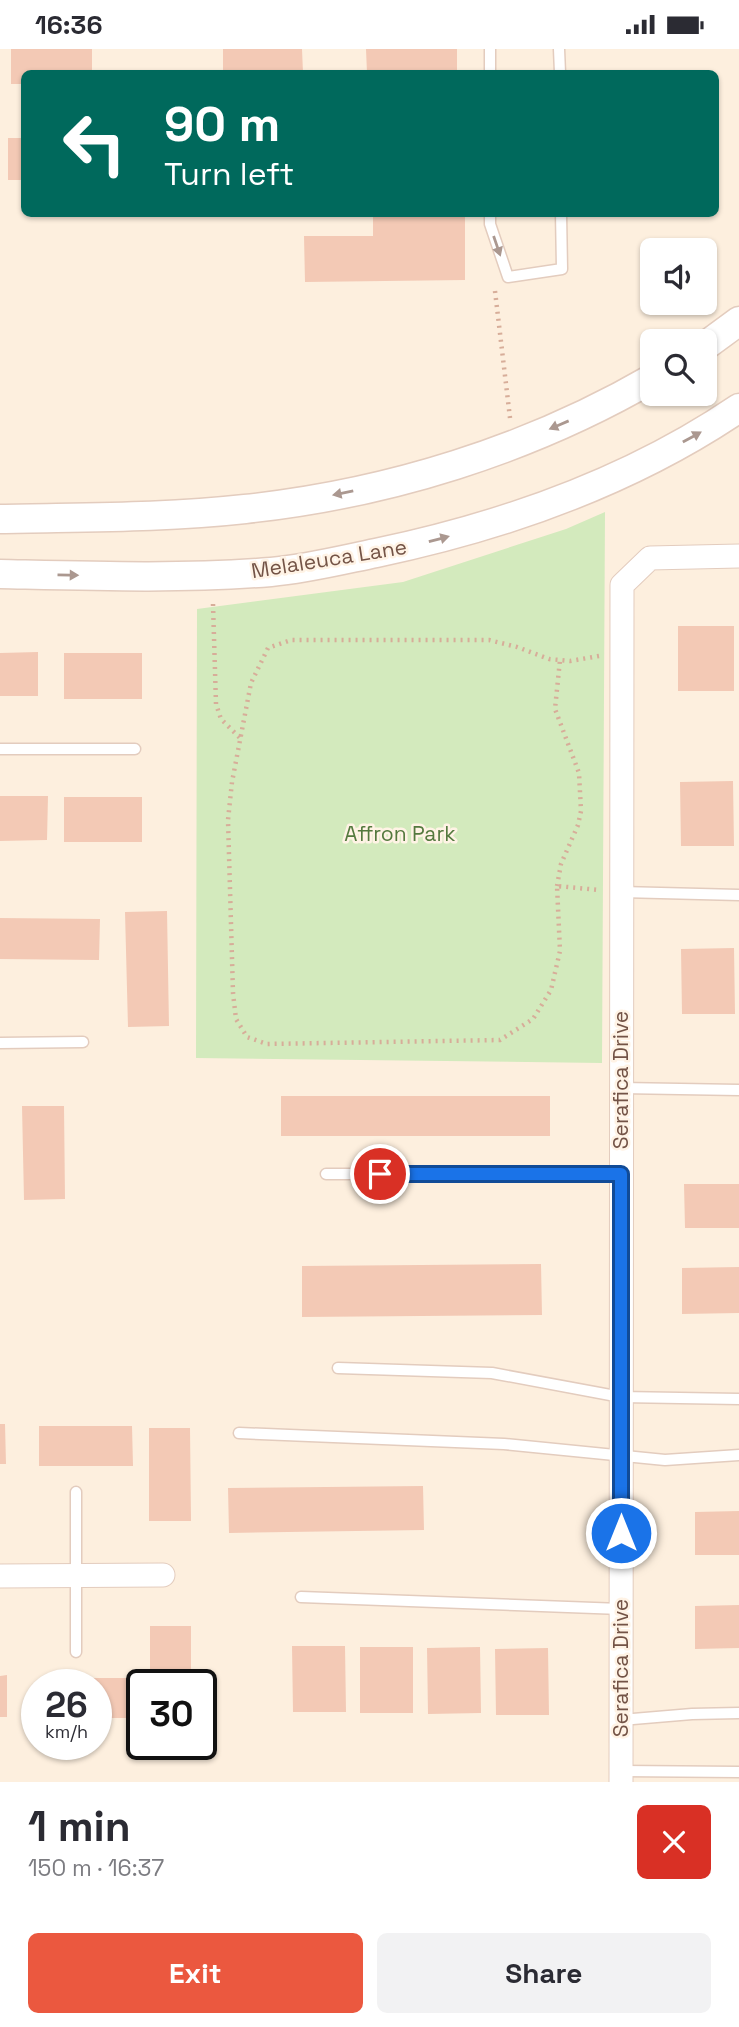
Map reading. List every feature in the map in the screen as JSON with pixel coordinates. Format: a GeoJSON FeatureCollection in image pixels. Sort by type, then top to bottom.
{"type":"FeatureCollection","features":[{"type":"Feature","properties":{"kind":"street"},"geometry":{"type":"LineString","coordinates":[[717,337],[739,321]]}},
{"type":"Feature","properties":{"kind":"street"},"geometry":{"type":"LineString","coordinates":[[0,519],[157,516],[246,509],[322,498],[405,479],[484,456],[561,424],[640,386]]}},
{"type":"Feature","properties":{"kind":"street","name":"Melaleuca Lane"},"geometry":{"type":"LineString","coordinates":[[0,574],[194,577],[275,571],[434,541],[513,518],[591,488],[644,463],[739,408]]}},
{"type":"Feature","properties":{"kind":"street","name":"Serafica Drive"},"geometry":{"type":"LineString","coordinates":[[621,1776],[622,585],[650,558],[739,556]]}},
{"type":"Feature","properties":{"kind":"street"},"geometry":{"type":"LineString","coordinates":[[0,1576],[163,1575]]}},
{"type":"Feature","properties":{"kind":"lane"},"geometry":{"type":"LineString","coordinates":[[490,49],[490,70]]}},
{"type":"Feature","properties":{"kind":"lane"},"geometry":{"type":"LineString","coordinates":[[559,49],[560,70]]}},
{"type":"Feature","properties":{"kind":"lane"},"geometry":{"type":"LineString","coordinates":[[490,217],[508,277],[562,269],[561,217]]}},
{"type":"Feature","properties":{"kind":"lane"},"geometry":{"type":"LineString","coordinates":[[0,750],[135,749]]}},
{"type":"Feature","properties":{"kind":"lane"},"geometry":{"type":"LineString","coordinates":[[621,892],[739,895]]}},
{"type":"Feature","properties":{"kind":"lane"},"geometry":{"type":"LineString","coordinates":[[0,1043],[83,1042]]}},
{"type":"Feature","properties":{"kind":"lane"},"geometry":{"type":"LineString","coordinates":[[621,1088],[739,1090]]}},
{"type":"Feature","properties":{"kind":"lane"},"geometry":{"type":"LineString","coordinates":[[326,1174],[621,1174]]}},
{"type":"Feature","properties":{"kind":"lane"},"geometry":{"type":"LineString","coordinates":[[338,1368],[492,1373],[621,1397],[739,1399]]}},
{"type":"Feature","properties":{"kind":"lane"},"geometry":{"type":"LineString","coordinates":[[239,1433],[504,1444],[665,1460],[739,1455]]}},
{"type":"Feature","properties":{"kind":"lane"},"geometry":{"type":"LineString","coordinates":[[76,1492],[76,1652]]}},
{"type":"Feature","properties":{"kind":"lane"},"geometry":{"type":"LineString","coordinates":[[301,1597],[621,1609]]}},
{"type":"Feature","properties":{"kind":"lane"},"geometry":{"type":"LineString","coordinates":[[621,1720],[739,1713]]}},
{"type":"Feature","properties":{"kind":"lane"},"geometry":{"type":"LineString","coordinates":[[621,1776],[739,1772]]}},
{"type":"Feature","properties":{"kind":"path"},"geometry":{"type":"LineString","coordinates":[[489,281],[495,291],[510,419]]}},
{"type":"Feature","properties":{"kind":"path"},"geometry":{"type":"LineString","coordinates":[[213,604],[216,704],[221,719],[241,739]]}},
{"type":"Feature","properties":{"kind":"path"},"geometry":{"type":"LineString","coordinates":[[560,660],[555,709],[579,773],[581,811],[578,825],[561,864],[557,886],[560,951],[551,990],[533,1019],[500,1040],[282,1045],[267,1044],[247,1037],[236,1019],[233,993],[228,820],[232,782],[251,683],[268,648],[291,641],[489,641],[517,647],[549,659],[560,660],[570,661],[621,652]]}},
{"type":"Feature","properties":{"kind":"path"},"geometry":{"type":"LineString","coordinates":[[557,886],[621,892]]}},
{"type":"Feature","properties":{"kind":"green space","name":"Affron Park"},"geometry":{"type":"Polygon","coordinates":[[[605,512],[602,1063],[196,1058],[197,609],[403,582],[566,529],[605,512]]]}},
{"type":"Feature","properties":{"kind":"building"},"geometry":{"type":"Polygon","coordinates":[[[11,49],[92,49],[92,70],[21,70],[21,84],[11,84],[11,49]]]}},
{"type":"Feature","properties":{"kind":"building"},"geometry":{"type":"Polygon","coordinates":[[[223,49],[302,49],[303,70],[223,70],[223,49]]]}},
{"type":"Feature","properties":{"kind":"building"},"geometry":{"type":"Polygon","coordinates":[[[366,49],[457,49],[457,70],[367,70],[366,49]]]}},
{"type":"Feature","properties":{"kind":"building"},"geometry":{"type":"Polygon","coordinates":[[[8,138],[21,138],[21,180],[8,180],[8,138]]]}},
{"type":"Feature","properties":{"kind":"building"},"geometry":{"type":"Polygon","coordinates":[[[373,217],[465,217],[465,280],[305,282],[304,236],[373,236],[373,217]]]}},
{"type":"Feature","properties":{"kind":"building"},"geometry":{"type":"Polygon","coordinates":[[[678,626],[734,626],[734,691],[678,691],[678,626]]]}},
{"type":"Feature","properties":{"kind":"building"},"geometry":{"type":"Polygon","coordinates":[[[38,652],[38,696],[0,696],[0,653],[38,652]]]}},
{"type":"Feature","properties":{"kind":"building"},"geometry":{"type":"Polygon","coordinates":[[[64,653],[142,653],[142,699],[64,699],[64,653]]]}},
{"type":"Feature","properties":{"kind":"building"},"geometry":{"type":"Polygon","coordinates":[[[733,781],[734,846],[681,846],[680,782],[733,781]]]}},
{"type":"Feature","properties":{"kind":"building"},"geometry":{"type":"Polygon","coordinates":[[[0,796],[48,796],[47,840],[0,841],[0,796]]]}},
{"type":"Feature","properties":{"kind":"building"},"geometry":{"type":"Polygon","coordinates":[[[64,797],[142,797],[142,842],[64,842],[64,797]]]}},
{"type":"Feature","properties":{"kind":"building"},"geometry":{"type":"Polygon","coordinates":[[[167,911],[169,1026],[128,1027],[125,912],[167,911]]]}},
{"type":"Feature","properties":{"kind":"building"},"geometry":{"type":"Polygon","coordinates":[[[0,918],[100,919],[99,960],[0,959],[0,918]]]}},
{"type":"Feature","properties":{"kind":"building"},"geometry":{"type":"Polygon","coordinates":[[[734,948],[735,1014],[682,1014],[681,949],[734,948]]]}},
{"type":"Feature","properties":{"kind":"building"},"geometry":{"type":"Polygon","coordinates":[[[281,1096],[550,1096],[550,1136],[281,1136],[281,1096]]]}},
{"type":"Feature","properties":{"kind":"building"},"geometry":{"type":"Polygon","coordinates":[[[22,1106],[64,1106],[65,1199],[24,1200],[22,1106]]]}},
{"type":"Feature","properties":{"kind":"building"},"geometry":{"type":"Polygon","coordinates":[[[684,1184],[739,1184],[739,1228],[685,1228],[684,1184]]]}},
{"type":"Feature","properties":{"kind":"building"},"geometry":{"type":"Polygon","coordinates":[[[541,1264],[542,1315],[302,1317],[302,1266],[541,1264]]]}},
{"type":"Feature","properties":{"kind":"building"},"geometry":{"type":"Polygon","coordinates":[[[739,1267],[739,1313],[682,1314],[682,1268],[739,1267]]]}},
{"type":"Feature","properties":{"kind":"building"},"geometry":{"type":"Polygon","coordinates":[[[0,1424],[5,1424],[6,1464],[0,1464],[0,1424]]]}},
{"type":"Feature","properties":{"kind":"building"},"geometry":{"type":"Polygon","coordinates":[[[39,1426],[132,1426],[133,1466],[39,1466],[39,1426]]]}},
{"type":"Feature","properties":{"kind":"building"},"geometry":{"type":"Polygon","coordinates":[[[149,1428],[190,1428],[191,1521],[149,1521],[149,1428]]]}},
{"type":"Feature","properties":{"kind":"building"},"geometry":{"type":"Polygon","coordinates":[[[423,1486],[424,1530],[229,1533],[228,1488],[423,1486]]]}},
{"type":"Feature","properties":{"kind":"building"},"geometry":{"type":"Polygon","coordinates":[[[739,1511],[739,1555],[695,1555],[695,1512],[739,1511]]]}},
{"type":"Feature","properties":{"kind":"building"},"geometry":{"type":"Polygon","coordinates":[[[739,1605],[739,1648],[695,1649],[695,1606],[739,1605]]]}},
{"type":"Feature","properties":{"kind":"building"},"geometry":{"type":"Polygon","coordinates":[[[150,1626],[191,1626],[191,1669],[150,1669],[150,1626]]]}},
{"type":"Feature","properties":{"kind":"building"},"geometry":{"type":"Polygon","coordinates":[[[292,1646],[345,1646],[346,1712],[293,1712],[292,1646]]]}},
{"type":"Feature","properties":{"kind":"building"},"geometry":{"type":"Polygon","coordinates":[[[360,1647],[413,1647],[413,1713],[360,1713],[360,1647]]]}},
{"type":"Feature","properties":{"kind":"building"},"geometry":{"type":"Polygon","coordinates":[[[480,1647],[481,1713],[428,1714],[427,1648],[480,1647]]]}},
{"type":"Feature","properties":{"kind":"building"},"geometry":{"type":"Polygon","coordinates":[[[548,1648],[549,1715],[496,1715],[495,1649],[548,1648]]]}},
{"type":"Feature","properties":{"kind":"building"},"geometry":{"type":"Polygon","coordinates":[[[7,1675],[7,1717],[0,1717],[0,1676],[7,1675]]]}},
{"type":"Feature","properties":{"kind":"building"},"geometry":{"type":"Polygon","coordinates":[[[112,1678],[126,1678],[126,1718],[112,1718],[112,1678]]]}},
{"type":"Feature","properties":{"kind":"route"},"geometry":{"type":"LineString","coordinates":[[380,1174],[621,1174],[621,1533]]}}]}
